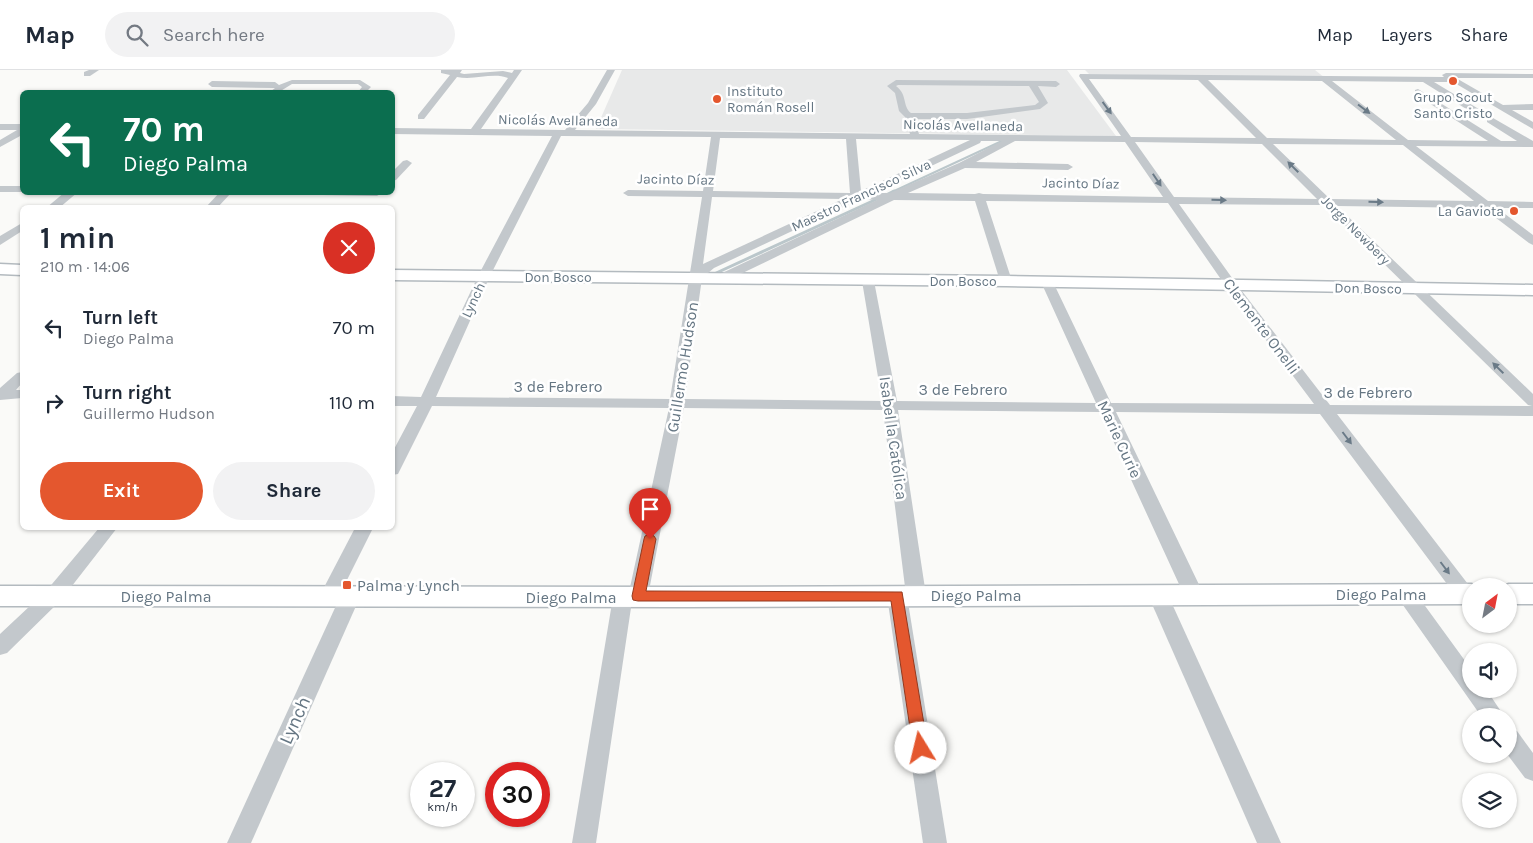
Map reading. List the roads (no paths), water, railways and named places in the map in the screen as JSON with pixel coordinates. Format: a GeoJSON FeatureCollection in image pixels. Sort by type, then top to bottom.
{"type":"FeatureCollection","features":[{"type":"Feature","properties":{"kind":"street","name":"Lynch"},"geometry":{"type":"LineString","coordinates":[[395,464],[484,276],[563,133],[586,114],[598,96],[611,70]]}},
{"type":"Feature","properties":{"kind":"street"},"geometry":{"type":"LineString","coordinates":[[1438,70],[1533,126]]}},
{"type":"Feature","properties":{"kind":"street"},"geometry":{"type":"LineString","coordinates":[[444,71],[470,76],[516,73]]}},
{"type":"Feature","properties":{"kind":"street"},"geometry":{"type":"LineString","coordinates":[[421,116],[456,72]]}},
{"type":"Feature","properties":{"kind":"street"},"geometry":{"type":"LineString","coordinates":[[474,132],[516,73]]}},
{"type":"Feature","properties":{"kind":"street"},"geometry":{"type":"LineString","coordinates":[[1446,75],[1533,76]]}},
{"type":"Feature","properties":{"kind":"street","name":"Clemente Onelli"},"geometry":{"type":"LineString","coordinates":[[1201,78],[1083,76],[1130,140],[1231,286],[1462,586]]}},
{"type":"Feature","properties":{"kind":"street"},"geometry":{"type":"LineString","coordinates":[[1201,78],[1326,77],[1455,80]]}},
{"type":"Feature","properties":{"kind":"street"},"geometry":{"type":"LineString","coordinates":[[1326,77],[1533,240]]}},
{"type":"Feature","properties":{"kind":"street","name":"Jorge Newbery"},"geometry":{"type":"LineString","coordinates":[[1201,78],[1328,201],[1414,289],[1533,402]]}},
{"type":"Feature","properties":{"kind":"street"},"geometry":{"type":"LineString","coordinates":[[1424,80],[1479,113]]}},
{"type":"Feature","properties":{"kind":"street"},"geometry":{"type":"LineString","coordinates":[[277,90],[290,82],[329,81],[360,82],[367,87],[364,90]]}},
{"type":"Feature","properties":{"kind":"street"},"geometry":{"type":"LineString","coordinates":[[916,138],[909,116],[903,111],[899,92],[892,84],[900,82],[1056,84]]}},
{"type":"Feature","properties":{"kind":"street"},"geometry":{"type":"LineString","coordinates":[[212,84],[275,86],[269,90]]}},
{"type":"Feature","properties":{"kind":"street"},"geometry":{"type":"LineString","coordinates":[[909,116],[967,116],[1037,107],[1044,103],[1032,84]]}},
{"type":"Feature","properties":{"kind":"street"},"geometry":{"type":"LineString","coordinates":[[1418,92],[1500,144]]}},
{"type":"Feature","properties":{"kind":"street"},"geometry":{"type":"LineString","coordinates":[[1502,107],[1533,108]]}},
{"type":"Feature","properties":{"kind":"street"},"geometry":{"type":"LineString","coordinates":[[1490,120],[1531,144]]}},
{"type":"Feature","properties":{"kind":"street"},"geometry":{"type":"LineString","coordinates":[[0,127],[20,129]]}},
{"type":"Feature","properties":{"kind":"street"},"geometry":{"type":"LineString","coordinates":[[0,144],[20,130]]}},
{"type":"Feature","properties":{"kind":"street","name":"Nicolás Avellaneda"},"geometry":{"type":"LineString","coordinates":[[395,131],[1531,144]]}},
{"type":"Feature","properties":{"kind":"street","name":"Guillermo Hudson"},"geometry":{"type":"LineString","coordinates":[[584,843],[631,596],[677,404],[716,136]]}},
{"type":"Feature","properties":{"kind":"street"},"geometry":{"type":"LineString","coordinates":[[851,137],[862,195]]}},
{"type":"Feature","properties":{"kind":"street","name":"Maestro Francisco Silva"},"geometry":{"type":"LineString","coordinates":[[695,277],[710,265],[982,138]]}},
{"type":"Feature","properties":{"kind":"street","name":"Maestro Francisco Silva"},"geometry":{"type":"LineString","coordinates":[[722,278],[889,196],[962,165],[1014,139]]}},
{"type":"Feature","properties":{"kind":"street"},"geometry":{"type":"LineString","coordinates":[[395,175],[407,163]]}},
{"type":"Feature","properties":{"kind":"street"},"geometry":{"type":"LineString","coordinates":[[962,165],[1068,167]]}},
{"type":"Feature","properties":{"kind":"street"},"geometry":{"type":"LineString","coordinates":[[0,189],[20,189]]}},
{"type":"Feature","properties":{"kind":"street","name":"Jacinto Díaz"},"geometry":{"type":"LineString","coordinates":[[628,193],[979,196],[1533,205]]}},
{"type":"Feature","properties":{"kind":"street"},"geometry":{"type":"LineString","coordinates":[[54,205],[69,195]]}},
{"type":"Feature","properties":{"kind":"street"},"geometry":{"type":"LineString","coordinates":[[213,205],[224,195]]}},
{"type":"Feature","properties":{"kind":"street"},"geometry":{"type":"LineString","coordinates":[[367,205],[375,195]]}},
{"type":"Feature","properties":{"kind":"street"},"geometry":{"type":"LineString","coordinates":[[979,196],[1006,281]]}},
{"type":"Feature","properties":{"kind":"street"},"geometry":{"type":"LineString","coordinates":[[0,241],[20,227]]}},
{"type":"Feature","properties":{"kind":"street"},"geometry":{"type":"LineString","coordinates":[[0,269],[20,270]]}},
{"type":"Feature","properties":{"kind":"street","name":"Don Bosco"},"geometry":{"type":"LineString","coordinates":[[395,275],[1006,281],[1533,290]]}},
{"type":"Feature","properties":{"kind":"street","name":"Isabel la Católica"},"geometry":{"type":"LineString","coordinates":[[868,281],[890,406],[907,596],[935,843]]}},
{"type":"Feature","properties":{"kind":"street","name":"Marie Curie"},"geometry":{"type":"LineString","coordinates":[[1047,282],[1194,595]]}},
{"type":"Feature","properties":{"kind":"street"},"geometry":{"type":"LineString","coordinates":[[1,394],[20,378]]}},
{"type":"Feature","properties":{"kind":"street"},"geometry":{"type":"LineString","coordinates":[[1,394],[20,394]]}},
{"type":"Feature","properties":{"kind":"street","name":"3 de Febrero"},"geometry":{"type":"LineString","coordinates":[[395,401],[1533,411]]}},
{"type":"Feature","properties":{"kind":"street"},"geometry":{"type":"LineString","coordinates":[[0,646],[54,596],[106,530]]}},
{"type":"Feature","properties":{"kind":"street","name":"Lynch"},"geometry":{"type":"LineString","coordinates":[[239,843],[339,597],[363,530]]}},
{"type":"Feature","properties":{"kind":"street"},"geometry":{"type":"LineString","coordinates":[[1405,593],[1462,672]]}},
{"type":"Feature","properties":{"kind":"street","name":"Diego Palma"},"geometry":{"type":"LineString","coordinates":[[0,596],[1462,594]]}},
{"type":"Feature","properties":{"kind":"street"},"geometry":{"type":"LineString","coordinates":[[1518,594],[1533,594]]}},
{"type":"Feature","properties":{"kind":"street"},"geometry":{"type":"LineString","coordinates":[[1158,595],[1269,843]]}},
{"type":"Feature","properties":{"kind":"street"},"geometry":{"type":"LineString","coordinates":[[1517,749],[1533,771]]}},
{"type":"Feature","properties":{"kind":"waterway"},"geometry":{"type":"LineString","coordinates":[[892,192],[1004,140]]}},
{"type":"Feature","properties":{"kind":"waterway"},"geometry":{"type":"LineString","coordinates":[[886,195],[892,192]]}},
{"type":"Feature","properties":{"kind":"waterway"},"geometry":{"type":"LineString","coordinates":[[714,274],[877,199]]}},
{"type":"Feature","properties":{"kind":"place","name":"Grupo Scout Santo Cristo"},"geometry":{"type":"Point","coordinates":[1453,81]}},
{"type":"Feature","properties":{"kind":"place","name":"Instituto Román Rosell"},"geometry":{"type":"Point","coordinates":[717,99]}},
{"type":"Feature","properties":{"kind":"place","name":"La Gaviota"},"geometry":{"type":"Point","coordinates":[1514,211]}},
{"type":"Feature","properties":{"kind":"place","name":"Palma y Lynch"},"geometry":{"type":"Point","coordinates":[347,585]}}]}
